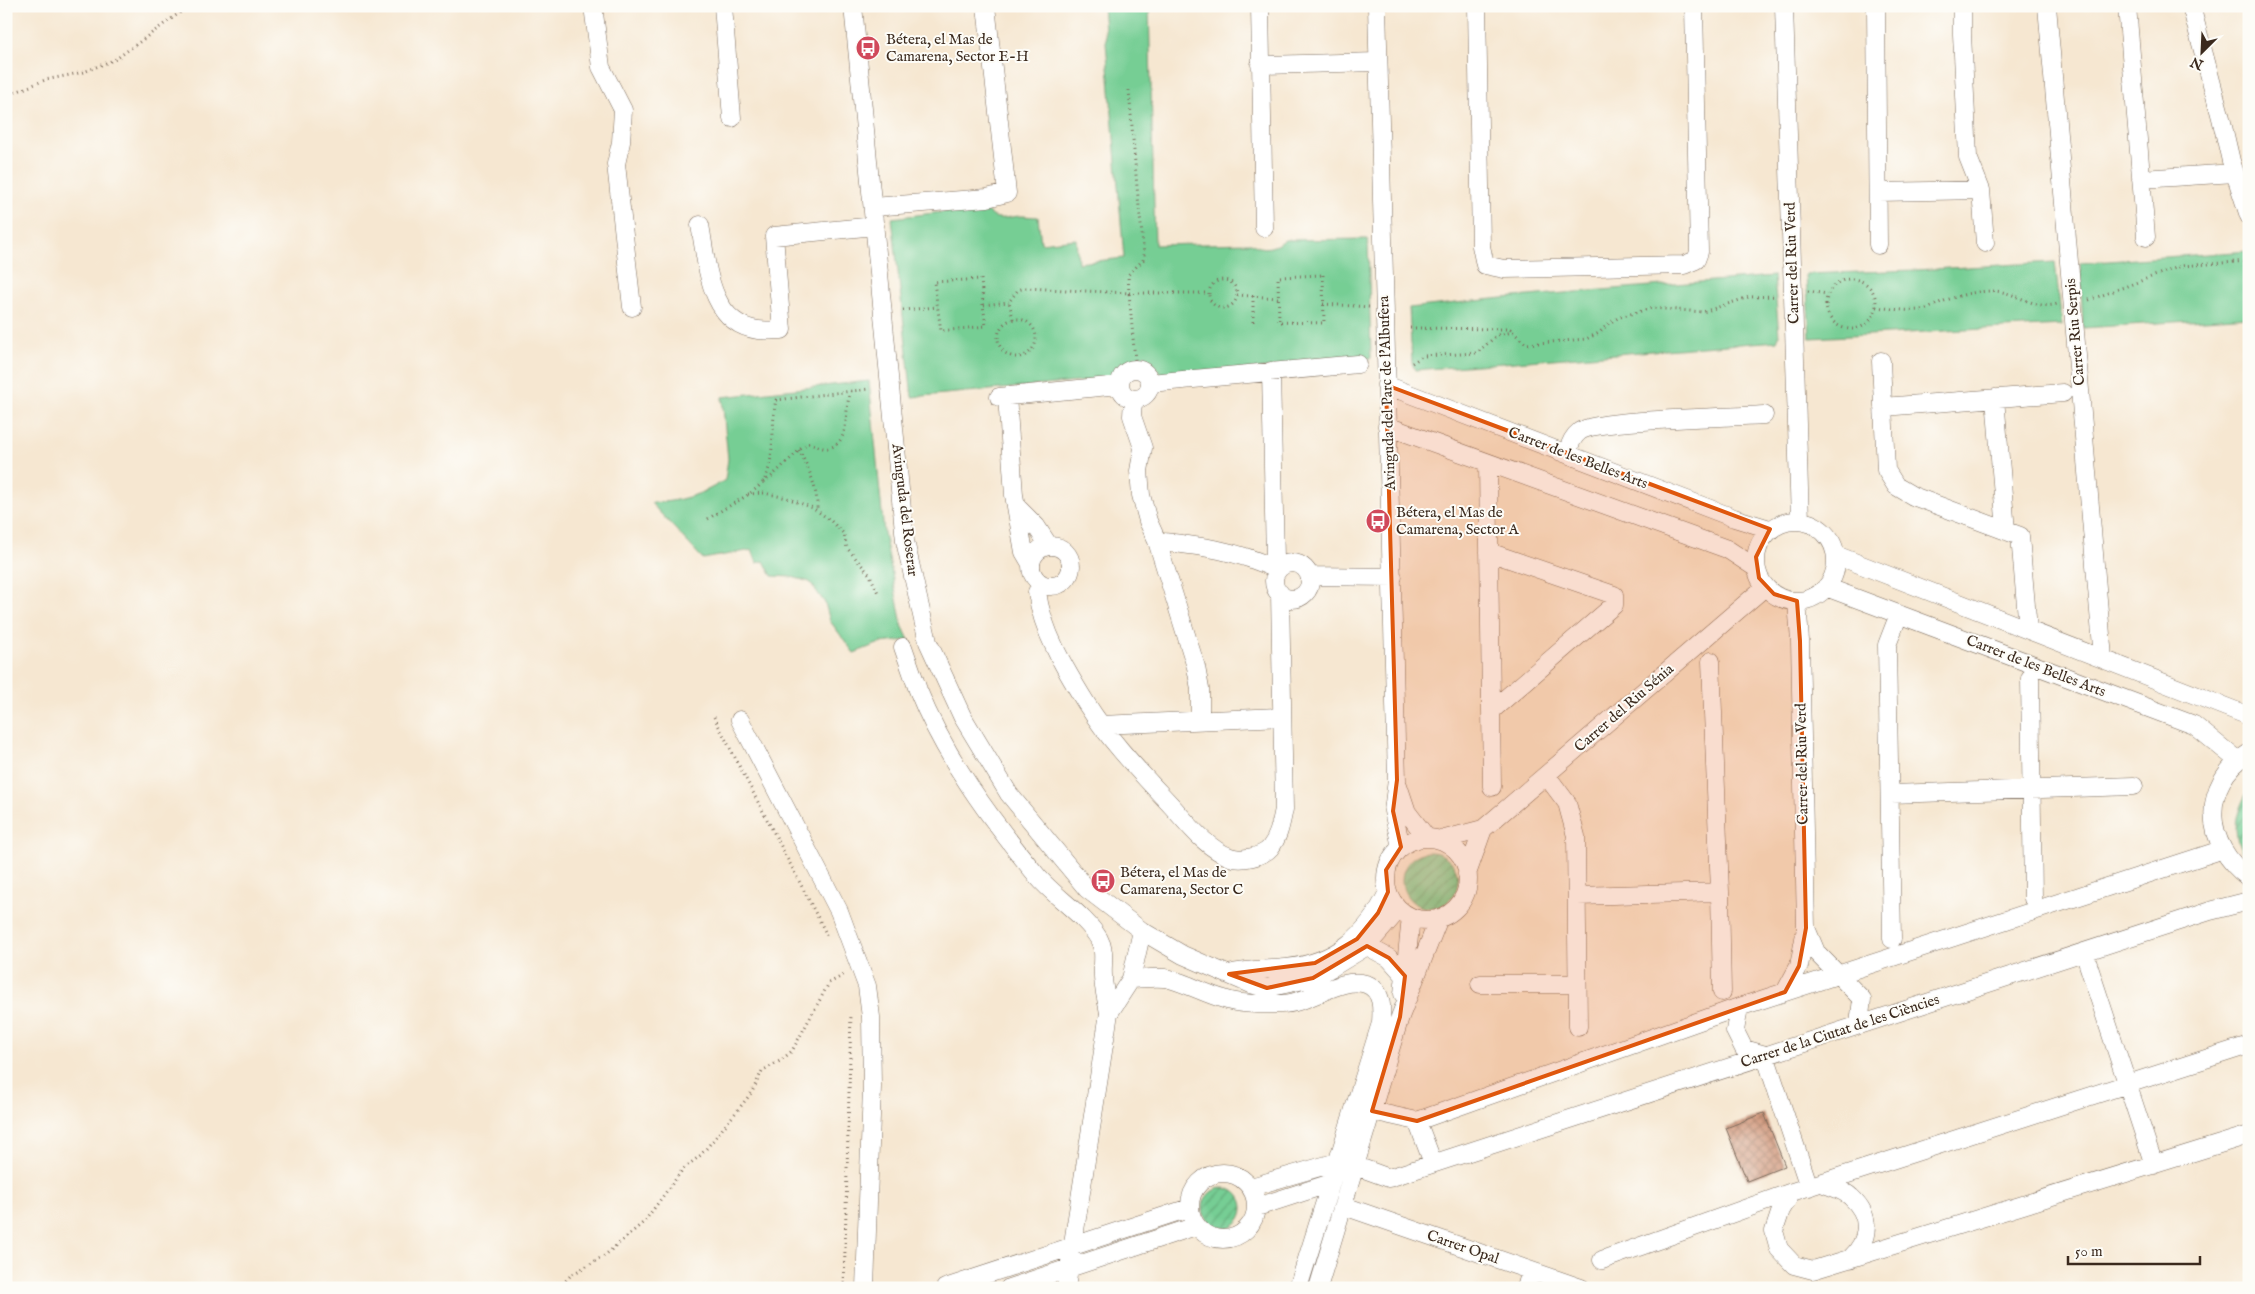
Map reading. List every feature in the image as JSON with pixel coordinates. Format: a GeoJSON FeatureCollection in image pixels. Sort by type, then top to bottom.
{"type":"FeatureCollection","features":[{"type":"Feature","properties":{"kind":"street"},"geometry":{"type":"LineString","coordinates":[[593,6],[602,67],[622,110],[622,142],[616,164],[632,307]]}},
{"type":"Feature","properties":{"kind":"street"},"geometry":{"type":"LineString","coordinates":[[723,6],[732,118]]}},
{"type":"Feature","properties":{"kind":"street","name":"Avinguda del Roserar"},"geometry":{"type":"LineString","coordinates":[[853,6],[905,541],[928,642],[962,716],[1009,794],[1087,889],[1142,931],[1183,955],[1250,984],[1267,988],[1313,978],[1367,946],[1405,913]]}},
{"type":"Feature","properties":{"kind":"street"},"geometry":{"type":"LineString","coordinates":[[873,207],[986,198],[1007,194],[986,6]]}},
{"type":"Feature","properties":{"kind":"street"},"geometry":{"type":"LineString","coordinates":[[1260,6],[1264,228]]}},
{"type":"Feature","properties":{"kind":"street","name":"Avinguda del Parc de l'Albufera"},"geometry":{"type":"LineString","coordinates":[[1377,6],[1387,426],[1393,577],[1397,780],[1393,811],[1401,847]]}},
{"type":"Feature","properties":{"kind":"street"},"geometry":{"type":"LineString","coordinates":[[1477,6],[1481,246],[1485,265],[1504,269],[1684,265],[1696,260],[1699,252],[1694,6]]}},
{"type":"Feature","properties":{"kind":"street","name":"Carrer del Riu Verd"},"geometry":{"type":"LineString","coordinates":[[1784,6],[1800,520]]}},
{"type":"Feature","properties":{"kind":"street"},"geometry":{"type":"LineString","coordinates":[[1876,6],[1878,245]]}},
{"type":"Feature","properties":{"kind":"street"},"geometry":{"type":"LineString","coordinates":[[1962,6],[1968,157],[1981,190],[1985,244]]}},
{"type":"Feature","properties":{"kind":"street","name":"Carrer Riu Serpis"},"geometry":{"type":"LineString","coordinates":[[2047,6],[2103,658]]}},
{"type":"Feature","properties":{"kind":"street"},"geometry":{"type":"LineString","coordinates":[[2127,6],[2146,236]]}},
{"type":"Feature","properties":{"kind":"street"},"geometry":{"type":"LineString","coordinates":[[2191,6],[2235,173],[2249,216]]}},
{"type":"Feature","properties":{"kind":"street"},"geometry":{"type":"LineString","coordinates":[[1260,65],[1378,62]]}},
{"type":"Feature","properties":{"kind":"street"},"geometry":{"type":"LineString","coordinates":[[2141,179],[2235,173]]}},
{"type":"Feature","properties":{"kind":"street"},"geometry":{"type":"LineString","coordinates":[[1878,192],[1981,190]]}},
{"type":"Feature","properties":{"kind":"street"},"geometry":{"type":"LineString","coordinates":[[700,225],[710,280],[722,310],[737,322],[757,330],[782,330],[774,236],[875,226]]}},
{"type":"Feature","properties":{"kind":"street"},"geometry":{"type":"LineString","coordinates":[[1881,361],[1886,470],[1896,486],[1912,496],[2020,536],[2028,629]]}},
{"type":"Feature","properties":{"kind":"street"},"geometry":{"type":"LineString","coordinates":[[1150,383],[1358,364]]}},
{"type":"Feature","properties":{"kind":"street"},"geometry":{"type":"LineString","coordinates":[[1134,369],[1144,372],[1150,383],[1145,395],[1133,399],[1124,394],[1120,385],[1124,373],[1134,369]]}},
{"type":"Feature","properties":{"kind":"street"},"geometry":{"type":"LineString","coordinates":[[1271,371],[1275,560],[1280,568]]}},
{"type":"Feature","properties":{"kind":"street"},"geometry":{"type":"LineString","coordinates":[[1030,564],[1032,556],[1039,549],[1054,546],[1068,554],[1071,571],[1067,578],[1058,585],[1052,586],[1042,584],[1033,576],[1024,552],[1016,506],[1003,396],[1120,385]]}},
{"type":"Feature","properties":{"kind":"street","name":"Carrer de les Belles Arts"},"geometry":{"type":"LineString","coordinates":[[1386,385],[1734,518],[1770,529]]}},
{"type":"Feature","properties":{"kind":"street"},"geometry":{"type":"LineString","coordinates":[[1883,407],[2063,393]]}},
{"type":"Feature","properties":{"kind":"street"},"geometry":{"type":"LineString","coordinates":[[1995,398],[2006,530]]}},
{"type":"Feature","properties":{"kind":"street"},"geometry":{"type":"LineString","coordinates":[[1133,399],[1132,416],[1140,433],[1143,448],[1139,471],[1141,495],[1196,667],[1200,689],[1200,721]]}},
{"type":"Feature","properties":{"kind":"street"},"geometry":{"type":"LineString","coordinates":[[1566,454],[1572,439],[1581,430],[1607,424],[1764,415]]}},
{"type":"Feature","properties":{"kind":"street"},"geometry":{"type":"LineString","coordinates":[[1387,426],[1727,549],[1756,568]]}},
{"type":"Feature","properties":{"kind":"street"},"geometry":{"type":"LineString","coordinates":[[1488,463],[1492,787]]}},
{"type":"Feature","properties":{"kind":"street"},"geometry":{"type":"LineString","coordinates":[[1016,506],[1036,526],[1049,546]]}},
{"type":"Feature","properties":{"kind":"street"},"geometry":{"type":"LineString","coordinates":[[1800,520],[1812,524],[1823,531],[1831,542],[1836,554],[1836,566],[1826,587],[1813,596],[1796,601],[1785,599],[1765,587],[1756,568],[1758,547],[1770,529],[1779,524],[1800,520]]}},
{"type":"Feature","properties":{"kind":"street"},"geometry":{"type":"LineString","coordinates":[[1157,542],[1227,550],[1280,568]]}},
{"type":"Feature","properties":{"kind":"street"},"geometry":{"type":"LineString","coordinates":[[1489,552],[1614,595],[1614,605],[1491,710]]}},
{"type":"Feature","properties":{"kind":"street"},"geometry":{"type":"LineString","coordinates":[[1836,554],[2249,716]]}},
{"type":"Feature","properties":{"kind":"street"},"geometry":{"type":"LineString","coordinates":[[1042,584],[1037,592],[1040,614],[1068,671],[1113,743],[1196,832],[1217,850],[1232,858],[1245,858],[1269,849],[1278,835],[1284,809],[1280,593],[1274,581],[1280,568],[1288,563],[1299,564],[1310,576],[1310,585],[1303,594],[1292,598],[1280,593]]}},
{"type":"Feature","properties":{"kind":"street"},"geometry":{"type":"LineString","coordinates":[[1310,576],[1393,577]]}},
{"type":"Feature","properties":{"kind":"street","name":"Carrer del Riu Sénia"},"geometry":{"type":"LineString","coordinates":[[1467,874],[1483,830],[1765,587]]}},
{"type":"Feature","properties":{"kind":"street","name":"Carrer de les Belles Arts"},"geometry":{"type":"LineString","coordinates":[[1826,587],[2194,725],[2243,756]]}},
{"type":"Feature","properties":{"kind":"street","name":"Carrer del Riu Verd"},"geometry":{"type":"LineString","coordinates":[[1785,992],[1799,966],[1806,928],[1800,640],[1796,601]]}},
{"type":"Feature","properties":{"kind":"street"},"geometry":{"type":"LineString","coordinates":[[1892,940],[1887,645],[1899,614]]}},
{"type":"Feature","properties":{"kind":"street"},"geometry":{"type":"LineString","coordinates":[[904,647],[918,691],[966,779],[1000,828],[1038,876],[1052,893],[1086,923],[1098,938],[1105,952],[1103,976],[1109,1013],[1066,1288]]}},
{"type":"Feature","properties":{"kind":"street"},"geometry":{"type":"LineString","coordinates":[[1712,661],[1722,992]]}},
{"type":"Feature","properties":{"kind":"street"},"geometry":{"type":"LineString","coordinates":[[2030,678],[2034,899]]}},
{"type":"Feature","properties":{"kind":"street"},"geometry":{"type":"LineString","coordinates":[[1101,725],[1281,717]]}},
{"type":"Feature","properties":{"kind":"street"},"geometry":{"type":"LineString","coordinates":[[740,720],[839,911],[867,986],[871,1017],[872,1088],[865,1288]]}},
{"type":"Feature","properties":{"kind":"street"},"geometry":{"type":"LineString","coordinates":[[2243,756],[2222,779],[2214,802],[2214,827],[2222,850],[2234,868],[2249,878]]}},
{"type":"Feature","properties":{"kind":"street"},"geometry":{"type":"LineString","coordinates":[[1546,775],[1567,804],[1576,836],[1578,1027]]}},
{"type":"Feature","properties":{"kind":"street","name":"Avinguda del Parc de l'Albufera"},"geometry":{"type":"LineString","coordinates":[[1397,780],[1408,812],[1434,839]]}},
{"type":"Feature","properties":{"kind":"street"},"geometry":{"type":"LineString","coordinates":[[1891,794],[2134,786]]}},
{"type":"Feature","properties":{"kind":"street","name":"Carrer del Riu Sénia"},"geometry":{"type":"LineString","coordinates":[[1434,839],[1483,830]]}},
{"type":"Feature","properties":{"kind":"street"},"geometry":{"type":"LineString","coordinates":[[1434,839],[1453,848],[1462,858],[1467,874],[1467,888],[1462,901],[1452,912],[1440,918],[1425,920],[1405,913],[1388,892],[1386,870],[1392,857],[1401,847],[1414,840],[1434,839]]}},
{"type":"Feature","properties":{"kind":"street"},"geometry":{"type":"LineString","coordinates":[[1372,1111],[1417,1120],[1739,1007],[2222,850]]}},
{"type":"Feature","properties":{"kind":"street"},"geometry":{"type":"LineString","coordinates":[[1229,974],[1245,970],[1288,968],[1315,963],[1337,953],[1357,940],[1378,913],[1388,892]]}},
{"type":"Feature","properties":{"kind":"street"},"geometry":{"type":"LineString","coordinates":[[1577,896],[1720,892]]}},
{"type":"Feature","properties":{"kind":"street","name":"Carrer de la Ciutat de les Ciències"},"geometry":{"type":"LineString","coordinates":[[1356,1166],[1389,1178],[2210,911],[2249,901]]}},
{"type":"Feature","properties":{"kind":"street"},"geometry":{"type":"LineString","coordinates":[[1400,1016],[1405,976],[1405,913]]}},
{"type":"Feature","properties":{"kind":"street"},"geometry":{"type":"LineString","coordinates":[[1318,1288],[1400,1016],[1440,918]]}},
{"type":"Feature","properties":{"kind":"street","name":"Carrer del Riu Verd"},"geometry":{"type":"LineString","coordinates":[[1806,928],[1816,952],[1862,999],[1860,1024]]}},
{"type":"Feature","properties":{"kind":"street"},"geometry":{"type":"LineString","coordinates":[[1109,1013],[1132,979],[1142,931]]}},
{"type":"Feature","properties":{"kind":"street"},"geometry":{"type":"LineString","coordinates":[[1367,946],[1389,958],[1405,976]]}},
{"type":"Feature","properties":{"kind":"street"},"geometry":{"type":"LineString","coordinates":[[2084,952],[2154,1165]]}},
{"type":"Feature","properties":{"kind":"street"},"geometry":{"type":"LineString","coordinates":[[1132,979],[1169,979],[1226,1000],[1265,1004],[1284,1004],[1306,999],[1355,982],[1368,985],[1379,995],[1382,1007],[1380,1023],[1298,1288]]}},
{"type":"Feature","properties":{"kind":"street"},"geometry":{"type":"LineString","coordinates":[[1480,984],[1578,984]]}},
{"type":"Feature","properties":{"kind":"street"},"geometry":{"type":"LineString","coordinates":[[1739,1007],[1734,1031],[1744,1049],[1765,1055],[1816,1185]]}},
{"type":"Feature","properties":{"kind":"street"},"geometry":{"type":"LineString","coordinates":[[1602,1260],[1792,1192],[2249,1044]]}},
{"type":"Feature","properties":{"kind":"street"},"geometry":{"type":"LineString","coordinates":[[1417,1120],[1433,1163]]}},
{"type":"Feature","properties":{"kind":"street"},"geometry":{"type":"LineString","coordinates":[[1792,1192],[1781,1210],[1774,1231],[1779,1250],[1794,1265],[1813,1270],[2249,1135]]}},
{"type":"Feature","properties":{"kind":"street"},"geometry":{"type":"LineString","coordinates":[[1251,1187],[1337,1162]]}},
{"type":"Feature","properties":{"kind":"street"},"geometry":{"type":"LineString","coordinates":[[1223,1172],[1234,1174],[1244,1179],[1251,1187],[1257,1207],[1255,1217],[1250,1226],[1233,1238],[1223,1240],[1212,1238],[1203,1233],[1196,1226],[1189,1208],[1190,1197],[1202,1179],[1212,1174],[1223,1172]]}},
{"type":"Feature","properties":{"kind":"street"},"geometry":{"type":"LineString","coordinates":[[1257,1207],[1331,1183]]}},
{"type":"Feature","properties":{"kind":"street"},"geometry":{"type":"LineString","coordinates":[[1816,1185],[1850,1196],[1867,1219],[1866,1237],[1858,1251],[1850,1259]]}},
{"type":"Feature","properties":{"kind":"street","name":"Carrer Opal"},"geometry":{"type":"LineString","coordinates":[[1344,1206],[1581,1288]]}},
{"type":"Feature","properties":{"kind":"street"},"geometry":{"type":"LineString","coordinates":[[945,1288],[1189,1208]]}},
{"type":"Feature","properties":{"kind":"street"},"geometry":{"type":"LineString","coordinates":[[1009,1288],[1196,1226]]}},
{"type":"Feature","properties":{"kind":"street"},"geometry":{"type":"LineString","coordinates":[[1526,1288],[1531,1271]]}},
{"type":"Feature","properties":{"kind":"path"},"geometry":{"type":"LineString","coordinates":[[6,96],[45,80],[84,72],[116,59],[190,6]]}},
{"type":"Feature","properties":{"kind":"path"},"geometry":{"type":"LineString","coordinates":[[1129,90],[1136,187],[1144,255],[1143,260],[1128,275],[1135,360]]}},
{"type":"Feature","properties":{"kind":"path"},"geometry":{"type":"LineString","coordinates":[[2082,303],[2181,266],[2249,261]]}},
{"type":"Feature","properties":{"kind":"path"},"geometry":{"type":"LineString","coordinates":[[1323,275],[1323,304],[1324,323],[1279,322],[1278,278],[1323,275]]}},
{"type":"Feature","properties":{"kind":"path"},"geometry":{"type":"LineString","coordinates":[[981,279],[984,305],[986,326],[941,331],[934,282],[981,279]]}},
{"type":"Feature","properties":{"kind":"path"},"geometry":{"type":"LineString","coordinates":[[1226,280],[1234,285],[1237,295],[1231,305],[1223,307],[1215,305],[1209,293],[1210,288],[1216,281],[1226,280]]}},
{"type":"Feature","properties":{"kind":"path"},"geometry":{"type":"LineString","coordinates":[[1845,280],[1861,281],[1873,291],[1876,307],[1869,322],[1853,330],[1844,329],[1830,319],[1826,311],[1827,294],[1838,283],[1845,280]]}},
{"type":"Feature","properties":{"kind":"path"},"geometry":{"type":"LineString","coordinates":[[984,305],[1009,302],[1018,290],[1025,288],[1128,293],[1209,293]]}},
{"type":"Feature","properties":{"kind":"path"},"geometry":{"type":"LineString","coordinates":[[1807,291],[1827,294]]}},
{"type":"Feature","properties":{"kind":"path"},"geometry":{"type":"LineString","coordinates":[[1876,307],[1916,310],[1929,308],[1942,301],[1968,293],[1996,291],[2046,306],[2060,303]]}},
{"type":"Feature","properties":{"kind":"path"},"geometry":{"type":"LineString","coordinates":[[1237,295],[1278,298]]}},
{"type":"Feature","properties":{"kind":"path"},"geometry":{"type":"LineString","coordinates":[[1253,296],[1253,324]]}},
{"type":"Feature","properties":{"kind":"path"},"geometry":{"type":"LineString","coordinates":[[1410,328],[1510,329],[1526,344],[1586,339],[1599,333],[1609,323],[1620,317],[1652,308],[1703,312],[1749,297],[1777,296]]}},
{"type":"Feature","properties":{"kind":"path"},"geometry":{"type":"LineString","coordinates":[[1009,302],[1013,319]]}},
{"type":"Feature","properties":{"kind":"path"},"geometry":{"type":"LineString","coordinates":[[1323,304],[1370,308]]}},
{"type":"Feature","properties":{"kind":"path"},"geometry":{"type":"LineString","coordinates":[[902,310],[938,307]]}},
{"type":"Feature","properties":{"kind":"path"},"geometry":{"type":"LineString","coordinates":[[1013,319],[1026,320],[1035,330],[1036,336],[1033,348],[1024,356],[1011,356],[998,343],[999,330],[1002,325],[1013,319]]}},
{"type":"Feature","properties":{"kind":"path"},"geometry":{"type":"LineString","coordinates":[[1412,363],[1422,356],[1477,353],[1497,335],[1513,332]]}},
{"type":"Feature","properties":{"kind":"path"},"geometry":{"type":"LineString","coordinates":[[762,482],[769,466],[776,400],[869,389]]}},
{"type":"Feature","properties":{"kind":"path"},"geometry":{"type":"LineString","coordinates":[[708,519],[748,494],[772,476],[807,443],[831,448],[838,442],[844,431],[851,391]]}},
{"type":"Feature","properties":{"kind":"path"},"geometry":{"type":"LineString","coordinates":[[799,450],[808,467],[813,483],[817,511]]}},
{"type":"Feature","properties":{"kind":"path"},"geometry":{"type":"LineString","coordinates":[[748,494],[764,493],[787,498],[817,511],[844,534],[847,548],[870,575],[878,593]]}},
{"type":"Feature","properties":{"kind":"path"},"geometry":{"type":"LineString","coordinates":[[714,717],[831,942]]}},
{"type":"Feature","properties":{"kind":"path"},"geometry":{"type":"LineString","coordinates":[[841,967],[848,984]]}},
{"type":"Feature","properties":{"kind":"path"},"geometry":{"type":"LineString","coordinates":[[559,1288],[571,1275],[604,1256],[644,1222],[683,1169],[701,1156],[747,1098],[762,1071],[780,1061],[792,1051],[829,983],[844,975]]}},
{"type":"Feature","properties":{"kind":"path"},"geometry":{"type":"LineString","coordinates":[[844,1288],[851,1009]]}},
{"type":"Feature","properties":{"kind":"highlighted area"},"geometry":{"type":"Polygon","coordinates":[[[1386,385],[1770,529],[1756,557],[1759,578],[1774,594],[1797,601],[1800,641],[1806,928],[1799,966],[1785,992],[1417,1121],[1372,1111],[1400,1017],[1405,976],[1389,958],[1367,946],[1313,978],[1267,988],[1229,974],[1315,963],[1357,939],[1378,913],[1388,892],[1386,870],[1401,847],[1393,811],[1397,780],[1386,385]]]}},
{"type":"Feature","properties":{"kind":"green space"},"geometry":{"type":"Polygon","coordinates":[[[1103,6],[1149,6],[1155,245],[1251,243],[1264,248],[1272,247],[1285,240],[1368,239],[1371,358],[1164,378],[1151,364],[1137,359],[1123,364],[1111,379],[912,397],[892,218],[984,207],[996,218],[1038,217],[1041,243],[1076,239],[1078,263],[1124,258],[1103,6]]]}},
{"type":"Feature","properties":{"kind":"green space"},"geometry":{"type":"Polygon","coordinates":[[[2249,251],[2249,317],[2083,328],[2080,263],[2249,251]]]}},
{"type":"Feature","properties":{"kind":"green space"},"geometry":{"type":"Polygon","coordinates":[[[2055,262],[2062,325],[1810,338],[1806,274],[2055,262]]]}},
{"type":"Feature","properties":{"kind":"green space"},"geometry":{"type":"Polygon","coordinates":[[[1774,276],[1779,336],[1777,341],[1415,370],[1412,363],[1409,308],[1503,298],[1774,276]]]}},
{"type":"Feature","properties":{"kind":"green space"},"geometry":{"type":"Polygon","coordinates":[[[869,381],[884,533],[902,625],[909,640],[880,643],[854,653],[830,621],[825,603],[810,582],[792,577],[772,576],[764,561],[757,563],[752,550],[703,559],[651,503],[690,497],[708,490],[725,480],[728,459],[722,397],[869,381]]]}},
{"type":"Feature","properties":{"kind":"green space"},"geometry":{"type":"Polygon","coordinates":[[[2249,790],[2249,860],[2239,843],[2236,825],[2240,807],[2249,790]]]}},
{"type":"Feature","properties":{"kind":"green space"},"geometry":{"type":"Polygon","coordinates":[[[1430,852],[1441,854],[1450,860],[1456,869],[1458,880],[1456,891],[1450,900],[1441,906],[1430,908],[1419,906],[1410,900],[1404,891],[1402,880],[1404,869],[1410,860],[1419,854],[1430,852]]]}},
{"type":"Feature","properties":{"kind":"green space"},"geometry":{"type":"Polygon","coordinates":[[[1223,1188],[1237,1194],[1243,1208],[1237,1222],[1223,1228],[1209,1222],[1203,1208],[1209,1194],[1223,1188]]]}},
{"type":"Feature","properties":{"kind":"building"},"geometry":{"type":"Polygon","coordinates":[[[1764,1113],[1785,1166],[1747,1181],[1726,1128],[1764,1113]]]}},
{"type":"Feature","properties":{"kind":"place","name":"Bétera, el Mas de Camarena, Sector E-H"},"geometry":{"type":"Point","coordinates":[868,48]}},
{"type":"Feature","properties":{"kind":"place","name":"Bétera, el Mas de Camarena, Sector A"},"geometry":{"type":"Point","coordinates":[1378,521]}},
{"type":"Feature","properties":{"kind":"place","name":"Bétera, el Mas de Camarena, Sector C"},"geometry":{"type":"Point","coordinates":[1103,881]}}]}
